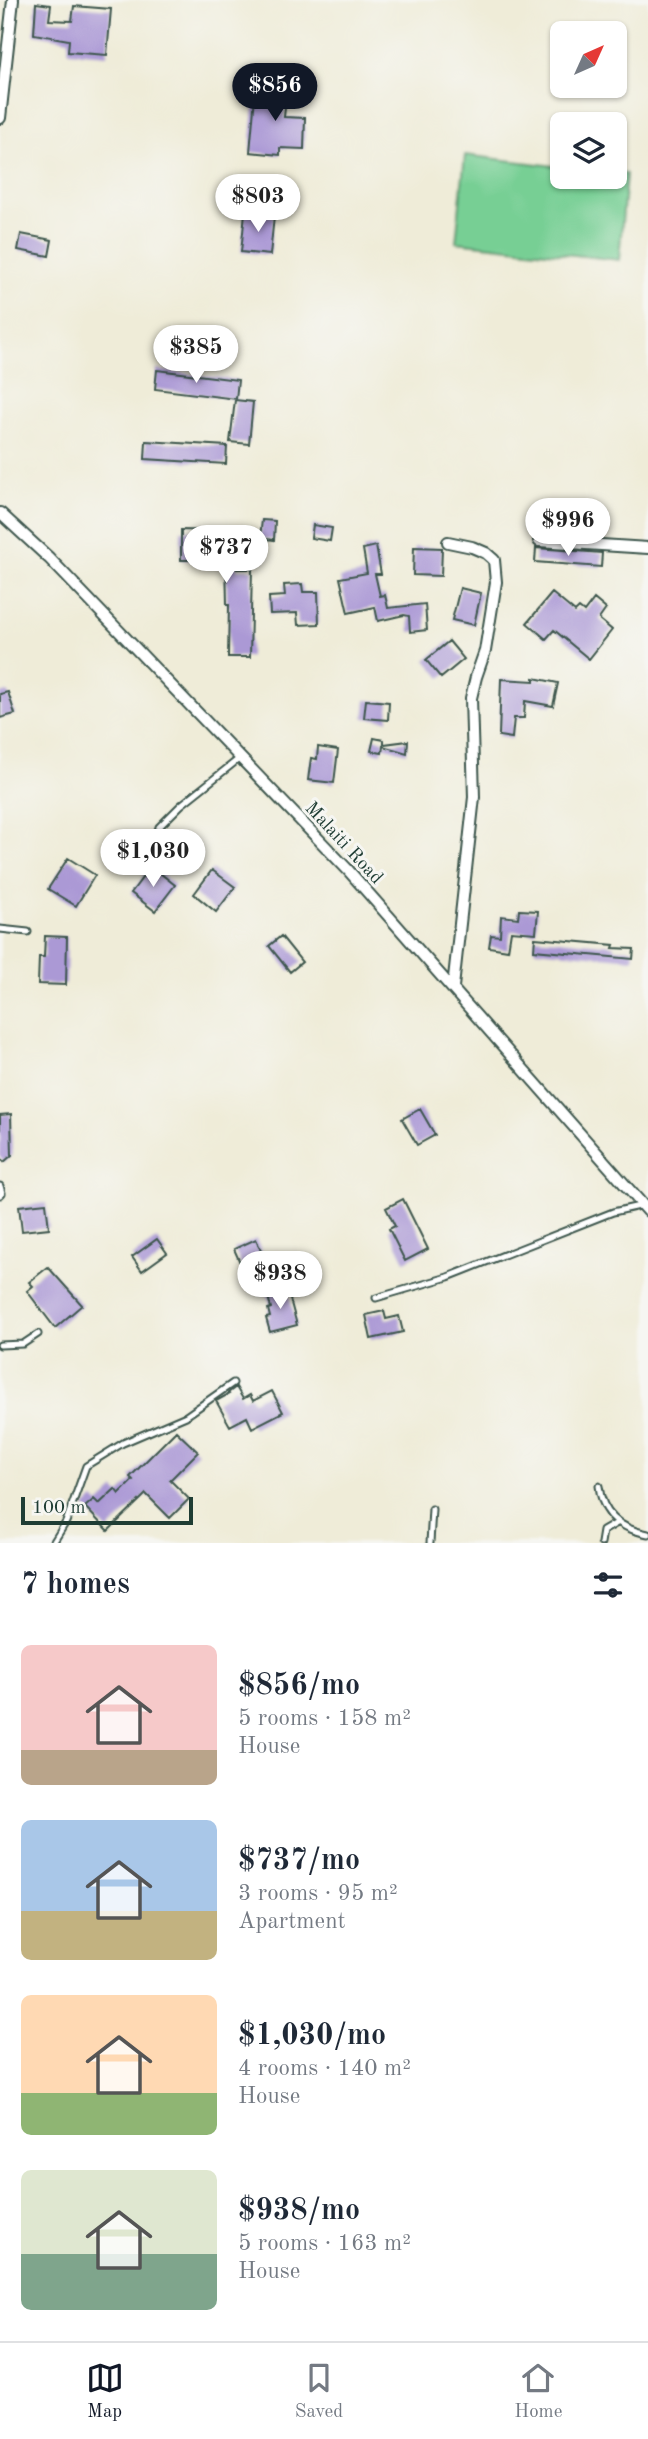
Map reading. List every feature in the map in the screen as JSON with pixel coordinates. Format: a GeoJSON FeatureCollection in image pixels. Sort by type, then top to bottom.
{"type":"FeatureCollection","features":[{"type":"Feature","properties":{"kind":"street"},"geometry":{"type":"LineString","coordinates":[[0,118],[13,0]]}},
{"type":"Feature","properties":{"kind":"street","name":"Malaiti Road"},"geometry":{"type":"LineString","coordinates":[[0,513],[49,558],[348,870],[646,1208]]}},
{"type":"Feature","properties":{"kind":"street"},"geometry":{"type":"LineString","coordinates":[[539,541],[648,548]]}},
{"type":"Feature","properties":{"kind":"street"},"geometry":{"type":"LineString","coordinates":[[448,542],[486,553],[494,560],[496,582],[485,651],[471,698],[474,797],[453,987]]}},
{"type":"Feature","properties":{"kind":"lane"},"geometry":{"type":"LineString","coordinates":[[152,850],[159,827],[181,805],[240,758]]}},
{"type":"Feature","properties":{"kind":"lane"},"geometry":{"type":"LineString","coordinates":[[0,929],[28,932]]}},
{"type":"Feature","properties":{"kind":"lane"},"geometry":{"type":"LineString","coordinates":[[0,1186],[0,1195]]}},
{"type":"Feature","properties":{"kind":"lane"},"geometry":{"type":"LineString","coordinates":[[376,1298],[448,1277],[613,1212],[646,1208]]}},
{"type":"Feature","properties":{"kind":"lane"},"geometry":{"type":"LineString","coordinates":[[0,1345],[23,1344],[38,1334]]}},
{"type":"Feature","properties":{"kind":"lane"},"geometry":{"type":"LineString","coordinates":[[53,1543],[66,1522],[86,1466],[123,1443],[186,1416],[233,1383]]}},
{"type":"Feature","properties":{"kind":"lane"},"geometry":{"type":"LineString","coordinates":[[600,1486],[601,1498],[617,1523],[636,1532],[648,1534]]}},
{"type":"Feature","properties":{"kind":"lane"},"geometry":{"type":"LineString","coordinates":[[430,1543],[432,1509]]}},
{"type":"Feature","properties":{"kind":"lane"},"geometry":{"type":"LineString","coordinates":[[601,1543],[603,1531],[617,1523]]}},
{"type":"Feature","properties":{"kind":"green space"},"geometry":{"type":"Polygon","coordinates":[[[465,155],[550,166],[550,189],[625,189],[619,260],[456,242],[465,155]]]}},
{"type":"Feature","properties":{"kind":"building"},"geometry":{"type":"Polygon","coordinates":[[[36,3],[51,5],[49,20],[72,21],[74,6],[111,9],[107,55],[68,52],[69,40],[34,34],[36,3]]]}},
{"type":"Feature","properties":{"kind":"building"},"geometry":{"type":"Polygon","coordinates":[[[256,85],[287,89],[284,117],[305,118],[304,149],[280,148],[280,155],[250,152],[256,85]]]}},
{"type":"Feature","properties":{"kind":"building"},"geometry":{"type":"Polygon","coordinates":[[[245,213],[274,216],[270,255],[241,252],[245,213]]]}},
{"type":"Feature","properties":{"kind":"building"},"geometry":{"type":"Polygon","coordinates":[[[21,234],[52,240],[49,256],[18,250],[21,234]]]}},
{"type":"Feature","properties":{"kind":"building"},"geometry":{"type":"Polygon","coordinates":[[[157,370],[238,380],[236,399],[155,389],[157,370]]]}},
{"type":"Feature","properties":{"kind":"building"},"geometry":{"type":"Polygon","coordinates":[[[235,400],[253,402],[249,444],[230,442],[235,400]]]}},
{"type":"Feature","properties":{"kind":"building"},"geometry":{"type":"Polygon","coordinates":[[[146,441],[227,446],[226,464],[145,459],[146,441]]]}},
{"type":"Feature","properties":{"kind":"building"},"geometry":{"type":"Polygon","coordinates":[[[262,520],[275,521],[274,540],[260,538],[262,520]]]}},
{"type":"Feature","properties":{"kind":"building"},"geometry":{"type":"Polygon","coordinates":[[[313,525],[332,528],[330,541],[311,538],[313,525]]]}},
{"type":"Feature","properties":{"kind":"building"},"geometry":{"type":"Polygon","coordinates":[[[181,530],[215,531],[215,538],[227,538],[227,546],[237,546],[237,569],[252,569],[250,657],[228,657],[226,560],[181,560],[181,530]]]}},
{"type":"Feature","properties":{"kind":"building"},"geometry":{"type":"Polygon","coordinates":[[[376,546],[381,574],[375,574],[380,596],[385,595],[388,608],[425,604],[427,630],[410,632],[409,616],[404,615],[378,621],[375,607],[348,613],[340,578],[367,573],[363,549],[376,546]]]}},
{"type":"Feature","properties":{"kind":"building"},"geometry":{"type":"Polygon","coordinates":[[[414,547],[442,548],[441,576],[413,575],[414,547]]]}},
{"type":"Feature","properties":{"kind":"building"},"geometry":{"type":"Polygon","coordinates":[[[536,548],[602,553],[601,567],[535,562],[536,548]]]}},
{"type":"Feature","properties":{"kind":"building"},"geometry":{"type":"Polygon","coordinates":[[[302,584],[303,592],[318,592],[319,624],[298,625],[297,613],[270,614],[269,597],[285,596],[284,585],[302,584]]]}},
{"type":"Feature","properties":{"kind":"building"},"geometry":{"type":"Polygon","coordinates":[[[460,588],[481,593],[474,625],[452,620],[460,588]]]}},
{"type":"Feature","properties":{"kind":"building"},"geometry":{"type":"Polygon","coordinates":[[[552,593],[575,612],[579,608],[584,612],[594,599],[606,609],[599,619],[612,630],[589,659],[554,630],[546,639],[527,623],[552,593]]]}},
{"type":"Feature","properties":{"kind":"building"},"geometry":{"type":"Polygon","coordinates":[[[449,641],[464,659],[441,678],[426,660],[449,641]]]}},
{"type":"Feature","properties":{"kind":"building"},"geometry":{"type":"Polygon","coordinates":[[[534,678],[558,683],[553,706],[525,701],[524,718],[514,718],[512,738],[499,736],[501,679],[534,681],[534,678]]]}},
{"type":"Feature","properties":{"kind":"building"},"geometry":{"type":"Polygon","coordinates":[[[8,692],[15,714],[0,718],[0,694],[8,692]]]}},
{"type":"Feature","properties":{"kind":"building"},"geometry":{"type":"Polygon","coordinates":[[[366,700],[389,702],[388,720],[364,718],[366,700]]]}},
{"type":"Feature","properties":{"kind":"building"},"geometry":{"type":"Polygon","coordinates":[[[374,738],[384,740],[384,744],[408,741],[407,753],[383,746],[382,753],[371,751],[374,738]]]}},
{"type":"Feature","properties":{"kind":"building"},"geometry":{"type":"Polygon","coordinates":[[[318,747],[338,750],[334,783],[308,780],[311,758],[317,759],[318,747]]]}},
{"type":"Feature","properties":{"kind":"building"},"geometry":{"type":"Polygon","coordinates":[[[68,858],[95,875],[76,906],[48,889],[68,858]]]}},
{"type":"Feature","properties":{"kind":"building"},"geometry":{"type":"Polygon","coordinates":[[[151,866],[175,885],[155,911],[131,893],[151,866]]]}},
{"type":"Feature","properties":{"kind":"building"},"geometry":{"type":"Polygon","coordinates":[[[212,870],[235,887],[216,912],[194,894],[212,870]]]}},
{"type":"Feature","properties":{"kind":"building"},"geometry":{"type":"Polygon","coordinates":[[[519,910],[538,911],[536,933],[511,931],[508,950],[489,947],[491,935],[500,936],[501,916],[518,918],[519,910]]]}},
{"type":"Feature","properties":{"kind":"building"},"geometry":{"type":"Polygon","coordinates":[[[45,936],[67,937],[66,985],[38,984],[39,957],[44,957],[45,936]]]}},
{"type":"Feature","properties":{"kind":"building"},"geometry":{"type":"Polygon","coordinates":[[[281,936],[302,962],[290,972],[269,946],[281,936]]]}},
{"type":"Feature","properties":{"kind":"building"},"geometry":{"type":"Polygon","coordinates":[[[535,938],[634,949],[633,959],[534,950],[535,938]]]}},
{"type":"Feature","properties":{"kind":"building"},"geometry":{"type":"Polygon","coordinates":[[[420,1109],[435,1135],[417,1145],[402,1119],[420,1109]]]}},
{"type":"Feature","properties":{"kind":"building"},"geometry":{"type":"Polygon","coordinates":[[[11,1114],[12,1155],[4,1162],[0,1157],[0,1115],[11,1114]]]}},
{"type":"Feature","properties":{"kind":"building"},"geometry":{"type":"Polygon","coordinates":[[[403,1199],[428,1249],[405,1261],[389,1229],[395,1226],[386,1208],[403,1199]]]}},
{"type":"Feature","properties":{"kind":"building"},"geometry":{"type":"Polygon","coordinates":[[[46,1203],[49,1228],[22,1231],[19,1206],[46,1203]]]}},
{"type":"Feature","properties":{"kind":"building"},"geometry":{"type":"Polygon","coordinates":[[[157,1239],[167,1253],[142,1271],[132,1257],[157,1239]]]}},
{"type":"Feature","properties":{"kind":"building"},"geometry":{"type":"Polygon","coordinates":[[[256,1239],[264,1257],[242,1267],[234,1249],[256,1239]]]}},
{"type":"Feature","properties":{"kind":"building"},"geometry":{"type":"Polygon","coordinates":[[[48,1267],[82,1305],[55,1328],[27,1291],[33,1286],[29,1282],[48,1267]]]}},
{"type":"Feature","properties":{"kind":"building"},"geometry":{"type":"Polygon","coordinates":[[[287,1288],[297,1325],[270,1332],[266,1318],[270,1317],[268,1309],[271,1308],[267,1293],[287,1288]]]}},
{"type":"Feature","properties":{"kind":"building"},"geometry":{"type":"Polygon","coordinates":[[[384,1311],[386,1319],[399,1316],[403,1332],[371,1339],[366,1315],[384,1311]]]}},
{"type":"Feature","properties":{"kind":"building"},"geometry":{"type":"Polygon","coordinates":[[[236,1387],[243,1399],[250,1395],[253,1401],[272,1391],[283,1412],[252,1428],[247,1417],[230,1426],[216,1401],[236,1387]]]}},
{"type":"Feature","properties":{"kind":"building"},"geometry":{"type":"Polygon","coordinates":[[[176,1431],[198,1452],[170,1480],[189,1499],[170,1518],[146,1494],[108,1531],[85,1507],[94,1499],[99,1504],[115,1489],[119,1494],[133,1480],[130,1477],[176,1431]]]}}]}
